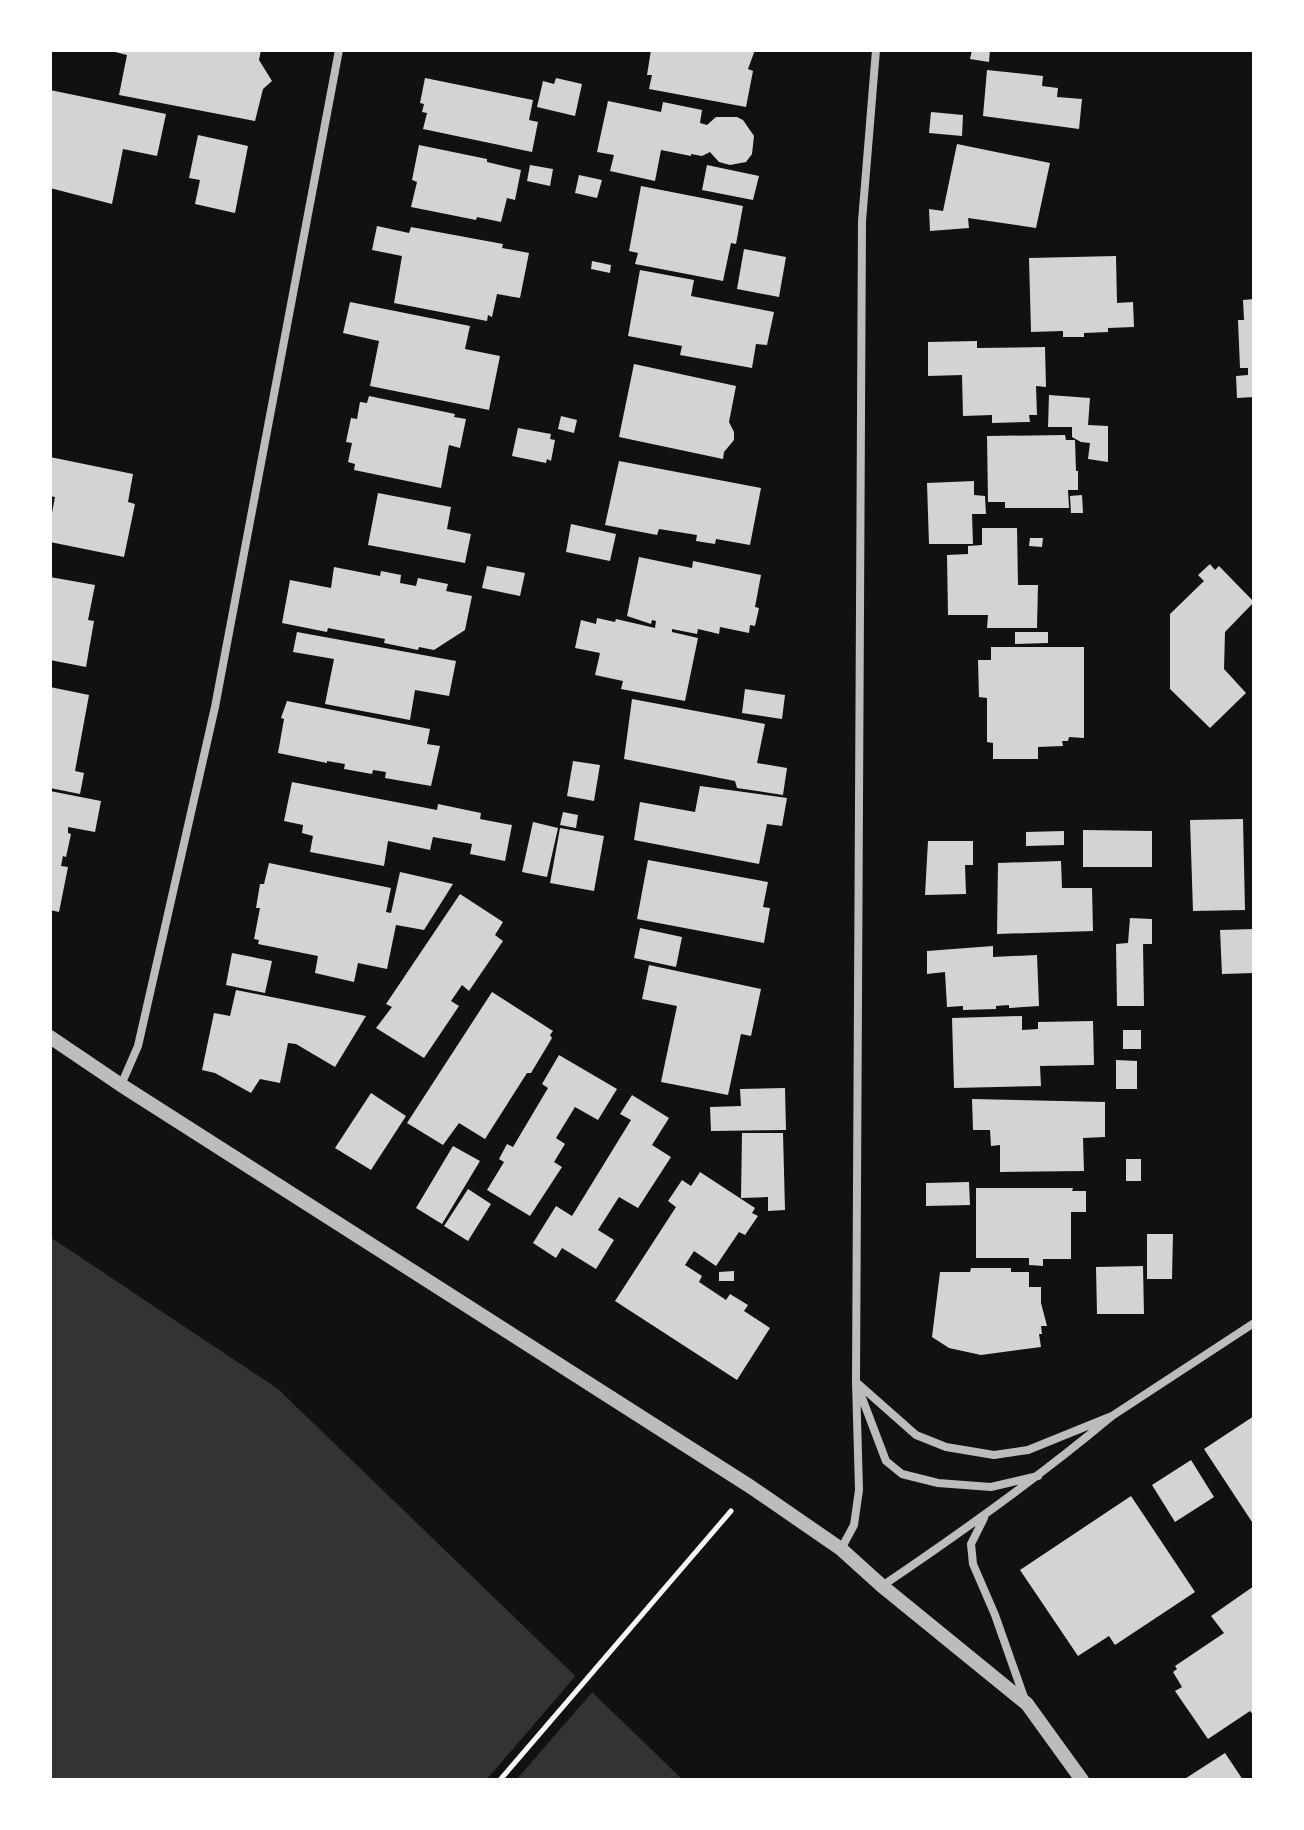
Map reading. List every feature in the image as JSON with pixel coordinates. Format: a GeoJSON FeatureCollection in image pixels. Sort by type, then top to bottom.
{"type":"FeatureCollection","features":[{"type":"Feature","properties":{"kind":"street"},"geometry":{"type":"LineString","coordinates":[[121,1085],[138,1046],[215,707],[339,50]]}},
{"type":"Feature","properties":{"kind":"street"},"geometry":{"type":"LineString","coordinates":[[841,1549],[854,1525],[859,1490],[856,1382],[862,221],[876,50]]}},
{"type":"Feature","properties":{"kind":"street"},"geometry":{"type":"LineString","coordinates":[[50,1037],[751,1487],[841,1549],[1027,1704],[1082,1780]]}},
{"type":"Feature","properties":{"kind":"street"},"geometry":{"type":"LineString","coordinates":[[882,1586],[984,1518],[1112,1416],[1254,1323]]}},
{"type":"Feature","properties":{"kind":"street"},"geometry":{"type":"LineString","coordinates":[[856,1382],[916,1435],[946,1447],[994,1455],[1028,1450],[1112,1416]]}},
{"type":"Feature","properties":{"kind":"street"},"geometry":{"type":"LineString","coordinates":[[856,1382],[886,1461],[902,1474],[938,1483],[991,1487],[1041,1475]]}},
{"type":"Feature","properties":{"kind":"street"},"geometry":{"type":"LineString","coordinates":[[984,1518],[971,1544],[973,1564],[1027,1704]]}},
{"type":"Feature","properties":{"kind":"path"},"geometry":{"type":"LineString","coordinates":[[500,1780],[751,1487]]}},
{"type":"Feature","properties":{"kind":"shaded area"},"geometry":{"type":"Polygon","coordinates":[[[50,1237],[278,1389],[683,1780],[50,1780],[50,1237]]]}},
{"type":"Feature","properties":{"kind":"pier"},"geometry":{"type":"Polygon","coordinates":[[[579,1672],[596,1688],[516,1780],[486,1780],[579,1672]]]}},
{"type":"Feature","properties":{"kind":"building"},"geometry":{"type":"Polygon","coordinates":[[[107,50],[261,50],[259,60],[272,81],[263,89],[255,121],[119,95],[127,55],[107,50]]]}},
{"type":"Feature","properties":{"kind":"building"},"geometry":{"type":"Polygon","coordinates":[[[651,50],[755,50],[748,69],[753,71],[746,107],[649,89],[652,75],[647,75],[651,50]]]}},
{"type":"Feature","properties":{"kind":"building"},"geometry":{"type":"Polygon","coordinates":[[[972,50],[990,50],[989,62],[970,59],[972,50]]]}},
{"type":"Feature","properties":{"kind":"building"},"geometry":{"type":"Polygon","coordinates":[[[987,70],[1043,76],[1042,86],[1058,88],[1057,97],[1082,99],[1079,129],[983,116],[987,70]]]}},
{"type":"Feature","properties":{"kind":"building"},"geometry":{"type":"Polygon","coordinates":[[[425,78],[533,100],[529,120],[538,122],[532,152],[423,129],[427,113],[422,112],[424,104],[420,103],[425,78]]]}},
{"type":"Feature","properties":{"kind":"building"},"geometry":{"type":"Polygon","coordinates":[[[556,78],[582,84],[575,116],[537,107],[543,81],[554,84],[556,78]]]}},
{"type":"Feature","properties":{"kind":"building"},"geometry":{"type":"Polygon","coordinates":[[[50,90],[166,114],[157,156],[123,149],[112,204],[50,188],[50,90]]]}},
{"type":"Feature","properties":{"kind":"building"},"geometry":{"type":"Polygon","coordinates":[[[608,101],[661,112],[663,102],[702,110],[700,123],[707,125],[716,117],[737,117],[743,120],[754,136],[752,154],[746,162],[730,165],[719,162],[710,152],[691,156],[661,150],[655,181],[610,171],[614,155],[597,152],[608,101]]]}},
{"type":"Feature","properties":{"kind":"building"},"geometry":{"type":"Polygon","coordinates":[[[931,112],[963,115],[962,136],[929,133],[931,112]]]}},
{"type":"Feature","properties":{"kind":"building"},"geometry":{"type":"Polygon","coordinates":[[[198,135],[248,146],[235,213],[195,204],[200,180],[189,178],[198,135]]]}},
{"type":"Feature","properties":{"kind":"building"},"geometry":{"type":"Polygon","coordinates":[[[957,144],[1050,163],[1036,228],[968,218],[969,228],[930,231],[929,209],[943,211],[957,144]]]}},
{"type":"Feature","properties":{"kind":"building"},"geometry":{"type":"Polygon","coordinates":[[[419,145],[487,159],[487,162],[521,170],[515,200],[507,198],[501,222],[411,207],[417,182],[412,180],[419,145]]]}},
{"type":"Feature","properties":{"kind":"building"},"geometry":{"type":"Polygon","coordinates":[[[530,165],[553,169],[550,186],[527,181],[530,165]]]}},
{"type":"Feature","properties":{"kind":"building"},"geometry":{"type":"Polygon","coordinates":[[[707,165],[759,176],[753,200],[702,190],[707,165]]]}},
{"type":"Feature","properties":{"kind":"building"},"geometry":{"type":"Polygon","coordinates":[[[579,175],[602,180],[597,198],[575,193],[579,175]]]}},
{"type":"Feature","properties":{"kind":"building"},"geometry":{"type":"Polygon","coordinates":[[[641,186],[743,206],[736,244],[731,243],[723,281],[635,264],[638,253],[629,251],[641,186]]]}},
{"type":"Feature","properties":{"kind":"building"},"geometry":{"type":"Polygon","coordinates":[[[377,226],[409,233],[411,227],[503,244],[502,248],[529,253],[520,298],[497,294],[492,317],[488,315],[487,321],[394,303],[402,256],[372,250],[377,226]]]}},
{"type":"Feature","properties":{"kind":"building"},"geometry":{"type":"Polygon","coordinates":[[[744,249],[786,257],[779,297],[737,289],[744,249]]]}},
{"type":"Feature","properties":{"kind":"building"},"geometry":{"type":"Polygon","coordinates":[[[1116,256],[1117,303],[1133,302],[1134,327],[1108,328],[1108,332],[1084,333],[1084,337],[1063,337],[1063,331],[1031,332],[1029,258],[1116,256]]]}},
{"type":"Feature","properties":{"kind":"building"},"geometry":{"type":"Polygon","coordinates":[[[592,261],[611,265],[610,273],[591,269],[592,261]]]}},
{"type":"Feature","properties":{"kind":"building"},"geometry":{"type":"Polygon","coordinates":[[[640,270],[694,280],[691,296],[774,312],[767,345],[756,344],[752,368],[680,355],[682,346],[628,336],[640,270]]]}},
{"type":"Feature","properties":{"kind":"building"},"geometry":{"type":"Polygon","coordinates":[[[1254,299],[1254,397],[1237,398],[1236,376],[1248,375],[1248,368],[1240,368],[1238,320],[1244,320],[1243,300],[1254,299]]]}},
{"type":"Feature","properties":{"kind":"building"},"geometry":{"type":"Polygon","coordinates":[[[350,302],[470,326],[465,349],[500,356],[489,410],[370,386],[379,341],[343,333],[350,302]]]}},
{"type":"Feature","properties":{"kind":"building"},"geometry":{"type":"Polygon","coordinates":[[[977,341],[977,348],[1045,347],[1046,387],[1036,386],[1037,415],[1029,415],[1030,422],[992,423],[992,415],[963,416],[962,375],[928,376],[928,342],[977,341]]]}},
{"type":"Feature","properties":{"kind":"building"},"geometry":{"type":"Polygon","coordinates":[[[634,364],[736,386],[729,422],[734,440],[724,452],[723,459],[619,437],[634,364]]]}},
{"type":"Feature","properties":{"kind":"building"},"geometry":{"type":"Polygon","coordinates":[[[1049,395],[1090,398],[1088,425],[1108,426],[1108,462],[1088,459],[1090,443],[1072,437],[1072,427],[1048,427],[1049,395]]]}},
{"type":"Feature","properties":{"kind":"building"},"geometry":{"type":"Polygon","coordinates":[[[369,396],[466,419],[460,448],[449,445],[441,488],[354,470],[355,464],[348,462],[352,443],[346,442],[351,418],[357,419],[360,402],[367,403],[369,396]]]}},
{"type":"Feature","properties":{"kind":"building"},"geometry":{"type":"Polygon","coordinates":[[[561,416],[577,420],[574,433],[558,429],[561,416]]]}},
{"type":"Feature","properties":{"kind":"building"},"geometry":{"type":"Polygon","coordinates":[[[518,428],[551,434],[550,439],[555,440],[551,461],[547,459],[546,463],[512,456],[518,428]]]}},
{"type":"Feature","properties":{"kind":"building"},"geometry":{"type":"Polygon","coordinates":[[[1065,435],[1066,440],[1075,440],[1078,471],[1078,490],[1068,490],[1069,508],[1005,508],[1005,502],[988,502],[987,436],[1065,435]]]}},
{"type":"Feature","properties":{"kind":"building"},"geometry":{"type":"Polygon","coordinates":[[[50,457],[133,474],[128,502],[135,504],[124,557],[50,542],[55,497],[50,496],[50,457]]]}},
{"type":"Feature","properties":{"kind":"building"},"geometry":{"type":"Polygon","coordinates":[[[619,461],[761,488],[750,545],[716,539],[715,544],[696,541],[697,535],[659,529],[657,535],[605,525],[619,461]]]}},
{"type":"Feature","properties":{"kind":"building"},"geometry":{"type":"Polygon","coordinates":[[[974,481],[974,495],[985,496],[986,514],[972,514],[973,544],[929,544],[927,483],[974,481]]]}},
{"type":"Feature","properties":{"kind":"building"},"geometry":{"type":"Polygon","coordinates":[[[378,493],[451,507],[447,529],[471,534],[465,563],[368,545],[378,493]]]}},
{"type":"Feature","properties":{"kind":"building"},"geometry":{"type":"Polygon","coordinates":[[[1082,495],[1083,513],[1071,513],[1070,496],[1082,495]]]}},
{"type":"Feature","properties":{"kind":"building"},"geometry":{"type":"Polygon","coordinates":[[[571,524],[616,534],[610,561],[566,552],[571,524]]]}},
{"type":"Feature","properties":{"kind":"building"},"geometry":{"type":"Polygon","coordinates":[[[982,528],[1017,528],[1018,585],[1038,585],[1037,628],[987,628],[988,615],[948,615],[947,555],[968,554],[968,546],[982,545],[982,528]]]}},
{"type":"Feature","properties":{"kind":"building"},"geometry":{"type":"Polygon","coordinates":[[[1030,538],[1043,538],[1042,547],[1029,546],[1030,538]]]}},
{"type":"Feature","properties":{"kind":"building"},"geometry":{"type":"Polygon","coordinates":[[[639,557],[692,568],[693,561],[761,575],[755,607],[759,608],[755,626],[750,625],[749,633],[720,627],[719,634],[698,629],[697,634],[672,629],[672,632],[698,638],[685,701],[621,689],[623,681],[595,675],[600,653],[575,648],[581,620],[596,624],[597,618],[615,622],[616,619],[655,628],[656,621],[652,620],[651,624],[627,616],[639,557]]]}},
{"type":"Feature","properties":{"kind":"building"},"geometry":{"type":"Polygon","coordinates":[[[1210,564],[1215,570],[1219,566],[1254,602],[1225,632],[1224,669],[1246,693],[1210,728],[1170,689],[1170,614],[1204,581],[1198,575],[1210,564]]]}},
{"type":"Feature","properties":{"kind":"building"},"geometry":{"type":"Polygon","coordinates":[[[487,566],[525,573],[520,596],[482,588],[487,566]]]}},
{"type":"Feature","properties":{"kind":"building"},"geometry":{"type":"Polygon","coordinates":[[[334,567],[380,576],[381,571],[401,575],[400,583],[416,586],[418,578],[448,584],[446,591],[472,596],[465,630],[434,650],[419,647],[418,650],[384,643],[385,639],[282,623],[290,580],[331,588],[334,567]]]}},
{"type":"Feature","properties":{"kind":"building"},"geometry":{"type":"Polygon","coordinates":[[[50,577],[95,585],[88,620],[94,621],[86,667],[50,660],[50,577]]]}},
{"type":"Feature","properties":{"kind":"building"},"geometry":{"type":"Polygon","coordinates":[[[297,632],[456,661],[449,696],[415,690],[410,720],[325,704],[334,659],[293,652],[297,632]]]}},
{"type":"Feature","properties":{"kind":"building"},"geometry":{"type":"Polygon","coordinates":[[[1015,632],[1048,632],[1048,643],[1015,644],[1015,632]]]}},
{"type":"Feature","properties":{"kind":"building"},"geometry":{"type":"Polygon","coordinates":[[[991,647],[1084,647],[1084,738],[1069,737],[1068,741],[1062,741],[1063,746],[1038,747],[1038,759],[993,759],[993,743],[987,742],[987,698],[979,697],[978,660],[991,660],[991,647]]]}},
{"type":"Feature","properties":{"kind":"building"},"geometry":{"type":"Polygon","coordinates":[[[50,687],[89,695],[75,771],[84,773],[80,794],[50,788],[50,687]]]}},
{"type":"Feature","properties":{"kind":"building"},"geometry":{"type":"Polygon","coordinates":[[[745,689],[785,695],[782,719],[742,713],[745,689]]]}},
{"type":"Feature","properties":{"kind":"building"},"geometry":{"type":"Polygon","coordinates":[[[632,699],[765,724],[757,763],[787,768],[783,795],[737,788],[735,781],[624,759],[632,699]]]}},
{"type":"Feature","properties":{"kind":"building"},"geometry":{"type":"Polygon","coordinates":[[[287,701],[430,729],[427,744],[440,746],[431,786],[385,778],[386,772],[373,770],[372,774],[344,769],[345,764],[278,753],[284,719],[281,718],[287,701]]]}},
{"type":"Feature","properties":{"kind":"building"},"geometry":{"type":"Polygon","coordinates":[[[573,761],[600,765],[594,801],[567,796],[573,761]]]}},
{"type":"Feature","properties":{"kind":"building"},"geometry":{"type":"Polygon","coordinates":[[[292,782],[437,810],[438,804],[481,813],[480,819],[512,825],[505,861],[470,854],[472,844],[433,837],[430,850],[388,841],[384,866],[310,852],[313,836],[302,833],[303,825],[284,821],[292,782]]]}},
{"type":"Feature","properties":{"kind":"building"},"geometry":{"type":"Polygon","coordinates":[[[700,786],[787,798],[782,826],[767,824],[759,864],[634,840],[640,802],[695,812],[700,786]]]}},
{"type":"Feature","properties":{"kind":"building"},"geometry":{"type":"Polygon","coordinates":[[[50,791],[101,801],[95,832],[68,827],[71,834],[61,866],[68,867],[59,912],[50,910],[50,791]]]}},
{"type":"Feature","properties":{"kind":"building"},"geometry":{"type":"Polygon","coordinates":[[[563,812],[578,815],[576,828],[560,825],[563,812]]]}},
{"type":"Feature","properties":{"kind":"building"},"geometry":{"type":"Polygon","coordinates":[[[1243,819],[1245,910],[1193,911],[1190,820],[1243,819]]]}},
{"type":"Feature","properties":{"kind":"building"},"geometry":{"type":"Polygon","coordinates":[[[533,822],[558,828],[547,877],[522,872],[533,822]]]}},
{"type":"Feature","properties":{"kind":"building"},"geometry":{"type":"Polygon","coordinates":[[[560,828],[604,836],[594,891],[550,883],[560,828]]]}},
{"type":"Feature","properties":{"kind":"building"},"geometry":{"type":"Polygon","coordinates":[[[1083,830],[1152,831],[1152,867],[1083,867],[1083,830]]]}},
{"type":"Feature","properties":{"kind":"building"},"geometry":{"type":"Polygon","coordinates":[[[1064,831],[1064,845],[1026,846],[1026,832],[1064,831]]]}},
{"type":"Feature","properties":{"kind":"building"},"geometry":{"type":"Polygon","coordinates":[[[928,841],[973,841],[973,865],[965,865],[966,894],[925,895],[928,841]]]}},
{"type":"Feature","properties":{"kind":"building"},"geometry":{"type":"Polygon","coordinates":[[[648,860],[768,882],[763,907],[770,908],[764,943],[637,919],[648,860]]]}},
{"type":"Feature","properties":{"kind":"building"},"geometry":{"type":"Polygon","coordinates":[[[1061,861],[1062,888],[1092,888],[1093,931],[997,934],[998,863],[1061,861]]]}},
{"type":"Feature","properties":{"kind":"building"},"geometry":{"type":"Polygon","coordinates":[[[269,863],[391,888],[386,912],[391,913],[400,872],[453,884],[424,930],[396,925],[387,969],[358,963],[354,982],[315,973],[318,956],[258,944],[259,940],[254,939],[260,908],[256,908],[260,884],[264,884],[269,863]]]}},
{"type":"Feature","properties":{"kind":"building"},"geometry":{"type":"Polygon","coordinates":[[[460,894],[503,922],[495,935],[503,941],[469,991],[462,985],[451,1001],[459,1006],[424,1058],[376,1028],[392,1007],[386,1004],[460,894]]]}},
{"type":"Feature","properties":{"kind":"building"},"geometry":{"type":"Polygon","coordinates":[[[1130,918],[1152,919],[1152,944],[1143,944],[1144,1006],[1117,1006],[1116,944],[1128,943],[1130,918]]]}},
{"type":"Feature","properties":{"kind":"building"},"geometry":{"type":"Polygon","coordinates":[[[640,928],[682,937],[676,967],[634,958],[640,928]]]}},
{"type":"Feature","properties":{"kind":"building"},"geometry":{"type":"Polygon","coordinates":[[[1254,929],[1254,973],[1222,974],[1220,930],[1254,929]]]}},
{"type":"Feature","properties":{"kind":"building"},"geometry":{"type":"Polygon","coordinates":[[[993,946],[993,957],[1037,955],[1039,1006],[1009,1008],[1009,1005],[996,1006],[996,1009],[963,1010],[963,1006],[947,1007],[945,972],[927,974],[927,951],[993,946]]]}},
{"type":"Feature","properties":{"kind":"building"},"geometry":{"type":"Polygon","coordinates":[[[232,953],[272,961],[265,993],[226,985],[232,953]]]}},
{"type":"Feature","properties":{"kind":"building"},"geometry":{"type":"Polygon","coordinates":[[[649,965],[761,989],[751,1036],[741,1034],[728,1095],[661,1082],[677,1006],[642,999],[649,965]]]}},
{"type":"Feature","properties":{"kind":"building"},"geometry":{"type":"Polygon","coordinates":[[[236,990],[366,1016],[335,1067],[296,1044],[288,1043],[280,1083],[260,1079],[251,1093],[215,1073],[202,1070],[214,1013],[230,1016],[236,990]]]}},
{"type":"Feature","properties":{"kind":"building"},"geometry":{"type":"Polygon","coordinates":[[[492,992],[553,1031],[550,1035],[552,1038],[485,1139],[459,1123],[443,1145],[407,1123],[492,992]]]}},
{"type":"Feature","properties":{"kind":"building"},"geometry":{"type":"Polygon","coordinates":[[[1022,1016],[1022,1030],[1038,1029],[1038,1022],[1093,1021],[1094,1065],[1040,1066],[1041,1086],[954,1088],[952,1018],[1022,1016]]]}},
{"type":"Feature","properties":{"kind":"building"},"geometry":{"type":"Polygon","coordinates":[[[1123,1030],[1141,1030],[1141,1049],[1123,1049],[1123,1030]]]}},
{"type":"Feature","properties":{"kind":"building"},"geometry":{"type":"Polygon","coordinates":[[[559,1055],[617,1089],[598,1120],[575,1107],[556,1138],[565,1144],[554,1162],[562,1167],[530,1216],[487,1190],[504,1162],[499,1159],[507,1144],[513,1147],[548,1088],[542,1084],[559,1055]]]}},
{"type":"Feature","properties":{"kind":"building"},"geometry":{"type":"Polygon","coordinates":[[[1116,1060],[1137,1061],[1137,1089],[1116,1089],[1116,1060]]]}},
{"type":"Feature","properties":{"kind":"building"},"geometry":{"type":"Polygon","coordinates":[[[785,1088],[786,1130],[711,1131],[710,1107],[741,1106],[740,1089],[785,1088]]]}},
{"type":"Feature","properties":{"kind":"building"},"geometry":{"type":"Polygon","coordinates":[[[371,1093],[406,1116],[371,1170],[335,1148],[371,1093]]]}},
{"type":"Feature","properties":{"kind":"building"},"geometry":{"type":"Polygon","coordinates":[[[632,1095],[669,1118],[652,1145],[671,1157],[638,1208],[619,1197],[598,1230],[614,1240],[596,1269],[562,1248],[556,1258],[533,1243],[556,1206],[572,1216],[631,1120],[620,1114],[632,1095]]]}},
{"type":"Feature","properties":{"kind":"building"},"geometry":{"type":"Polygon","coordinates":[[[972,1099],[1105,1102],[1105,1137],[1083,1138],[1084,1171],[1000,1172],[1000,1145],[991,1146],[990,1130],[973,1130],[972,1099]]]}},
{"type":"Feature","properties":{"kind":"building"},"geometry":{"type":"Polygon","coordinates":[[[742,1133],[783,1133],[785,1210],[768,1211],[768,1197],[741,1198],[742,1133]]]}},
{"type":"Feature","properties":{"kind":"building"},"geometry":{"type":"Polygon","coordinates":[[[453,1146],[480,1161],[442,1224],[416,1208],[453,1146]]]}},
{"type":"Feature","properties":{"kind":"building"},"geometry":{"type":"Polygon","coordinates":[[[1126,1159],[1141,1159],[1141,1181],[1126,1181],[1126,1159]]]}},
{"type":"Feature","properties":{"kind":"building"},"geometry":{"type":"Polygon","coordinates":[[[700,1172],[755,1208],[752,1213],[758,1216],[745,1235],[739,1232],[716,1266],[694,1251],[685,1265],[702,1276],[699,1282],[726,1300],[730,1294],[748,1305],[744,1311],[770,1328],[737,1380],[615,1301],[676,1207],[668,1201],[682,1180],[691,1186],[700,1172]]]}},
{"type":"Feature","properties":{"kind":"building"},"geometry":{"type":"Polygon","coordinates":[[[969,1182],[970,1205],[926,1206],[926,1183],[969,1182]]]}},
{"type":"Feature","properties":{"kind":"building"},"geometry":{"type":"Polygon","coordinates":[[[976,1188],[1073,1188],[1072,1191],[1086,1191],[1086,1212],[1071,1212],[1071,1259],[1043,1259],[1043,1266],[1029,1265],[1029,1258],[976,1258],[976,1188]]]}},
{"type":"Feature","properties":{"kind":"building"},"geometry":{"type":"Polygon","coordinates":[[[468,1189],[491,1204],[468,1241],[444,1226],[468,1189]]]}},
{"type":"Feature","properties":{"kind":"building"},"geometry":{"type":"Polygon","coordinates":[[[1147,1234],[1173,1234],[1172,1279],[1147,1279],[1147,1234]]]}},
{"type":"Feature","properties":{"kind":"building"},"geometry":{"type":"Polygon","coordinates":[[[1143,1266],[1144,1314],[1097,1314],[1096,1267],[1143,1266]]]}},
{"type":"Feature","properties":{"kind":"building"},"geometry":{"type":"Polygon","coordinates":[[[971,1268],[1011,1268],[1011,1272],[1029,1272],[1029,1287],[1041,1287],[1041,1303],[1047,1326],[1041,1326],[1041,1347],[981,1355],[949,1348],[932,1337],[940,1272],[970,1272],[971,1268]]]}},
{"type":"Feature","properties":{"kind":"building"},"geometry":{"type":"Polygon","coordinates":[[[734,1271],[734,1281],[719,1281],[719,1272],[734,1271]]]}},
{"type":"Feature","properties":{"kind":"building"},"geometry":{"type":"Polygon","coordinates":[[[1254,1416],[1254,1525],[1204,1449],[1254,1416]]]}},
{"type":"Feature","properties":{"kind":"building"},"geometry":{"type":"Polygon","coordinates":[[[1191,1460],[1214,1497],[1175,1522],[1152,1485],[1191,1460]]]}},
{"type":"Feature","properties":{"kind":"building"},"geometry":{"type":"Polygon","coordinates":[[[1131,1496],[1195,1592],[1115,1645],[1109,1636],[1078,1656],[1020,1570],[1131,1496]]]}},
{"type":"Feature","properties":{"kind":"building"},"geometry":{"type":"Polygon","coordinates":[[[1254,1586],[1254,1716],[1250,1711],[1208,1739],[1175,1691],[1182,1687],[1173,1672],[1177,1669],[1175,1666],[1224,1633],[1211,1616],[1254,1586]]]}},
{"type":"Feature","properties":{"kind":"building"},"geometry":{"type":"Polygon","coordinates":[[[1225,1753],[1243,1780],[1183,1780],[1225,1753]]]}}]}
